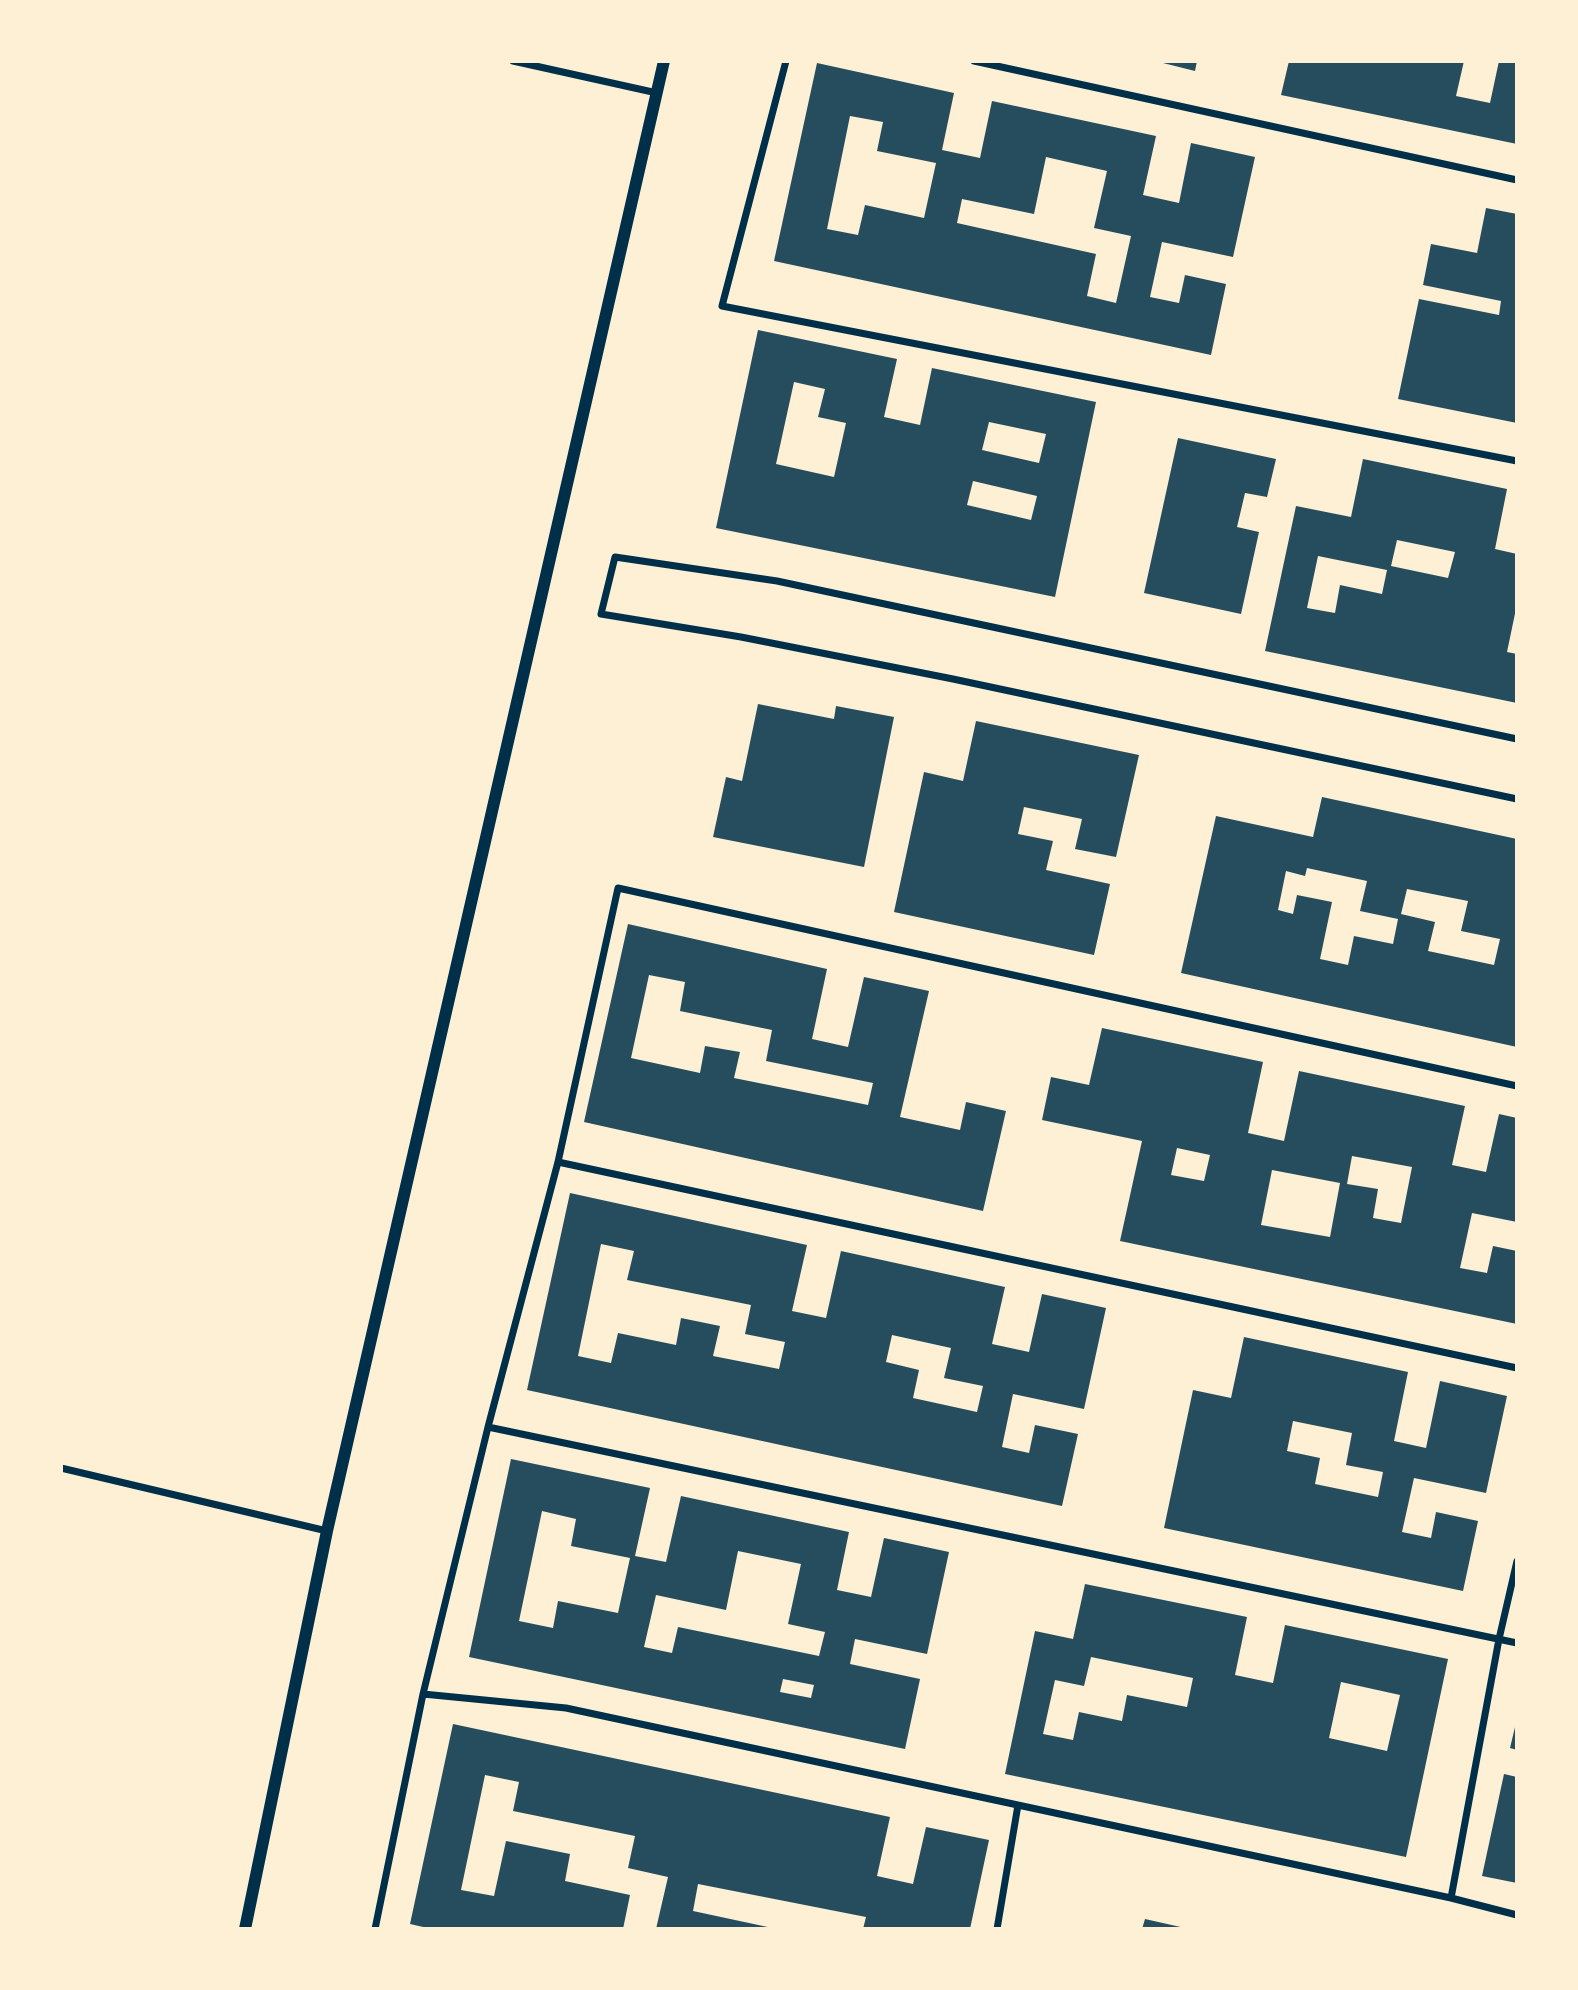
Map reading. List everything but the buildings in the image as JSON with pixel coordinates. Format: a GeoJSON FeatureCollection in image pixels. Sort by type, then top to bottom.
{"type":"FeatureCollection","features":[{"type":"Feature","properties":{"kind":"street"},"geometry":{"type":"LineString","coordinates":[[513,61],[657,93]]}},
{"type":"Feature","properties":{"kind":"street"},"geometry":{"type":"LineString","coordinates":[[245,1929],[327,1531],[664,61]]}},
{"type":"Feature","properties":{"kind":"street"},"geometry":{"type":"LineString","coordinates":[[786,61],[722,306],[1517,461]]}},
{"type":"Feature","properties":{"kind":"street"},"geometry":{"type":"LineString","coordinates":[[974,61],[1517,180]]}},
{"type":"Feature","properties":{"kind":"street"},"geometry":{"type":"LineString","coordinates":[[1517,739],[777,581],[615,557],[601,614],[741,637],[953,678],[1517,799]]}},
{"type":"Feature","properties":{"kind":"street"},"geometry":{"type":"LineString","coordinates":[[375,1929],[424,1694],[488,1427],[558,1162],[618,888],[1517,1086]]}},
{"type":"Feature","properties":{"kind":"street"},"geometry":{"type":"LineString","coordinates":[[558,1162],[1517,1368]]}},
{"type":"Feature","properties":{"kind":"street"},"geometry":{"type":"LineString","coordinates":[[488,1427],[1517,1643]]}},
{"type":"Feature","properties":{"kind":"street"},"geometry":{"type":"LineString","coordinates":[[61,1468],[327,1531]]}},
{"type":"Feature","properties":{"kind":"street"},"geometry":{"type":"LineString","coordinates":[[1451,1898],[1499,1639],[1517,1561]]}},
{"type":"Feature","properties":{"kind":"street"},"geometry":{"type":"LineString","coordinates":[[424,1694],[566,1708],[1451,1898],[1517,1916]]}},
{"type":"Feature","properties":{"kind":"street"},"geometry":{"type":"LineString","coordinates":[[997,1929],[1018,1805]]}}]}
